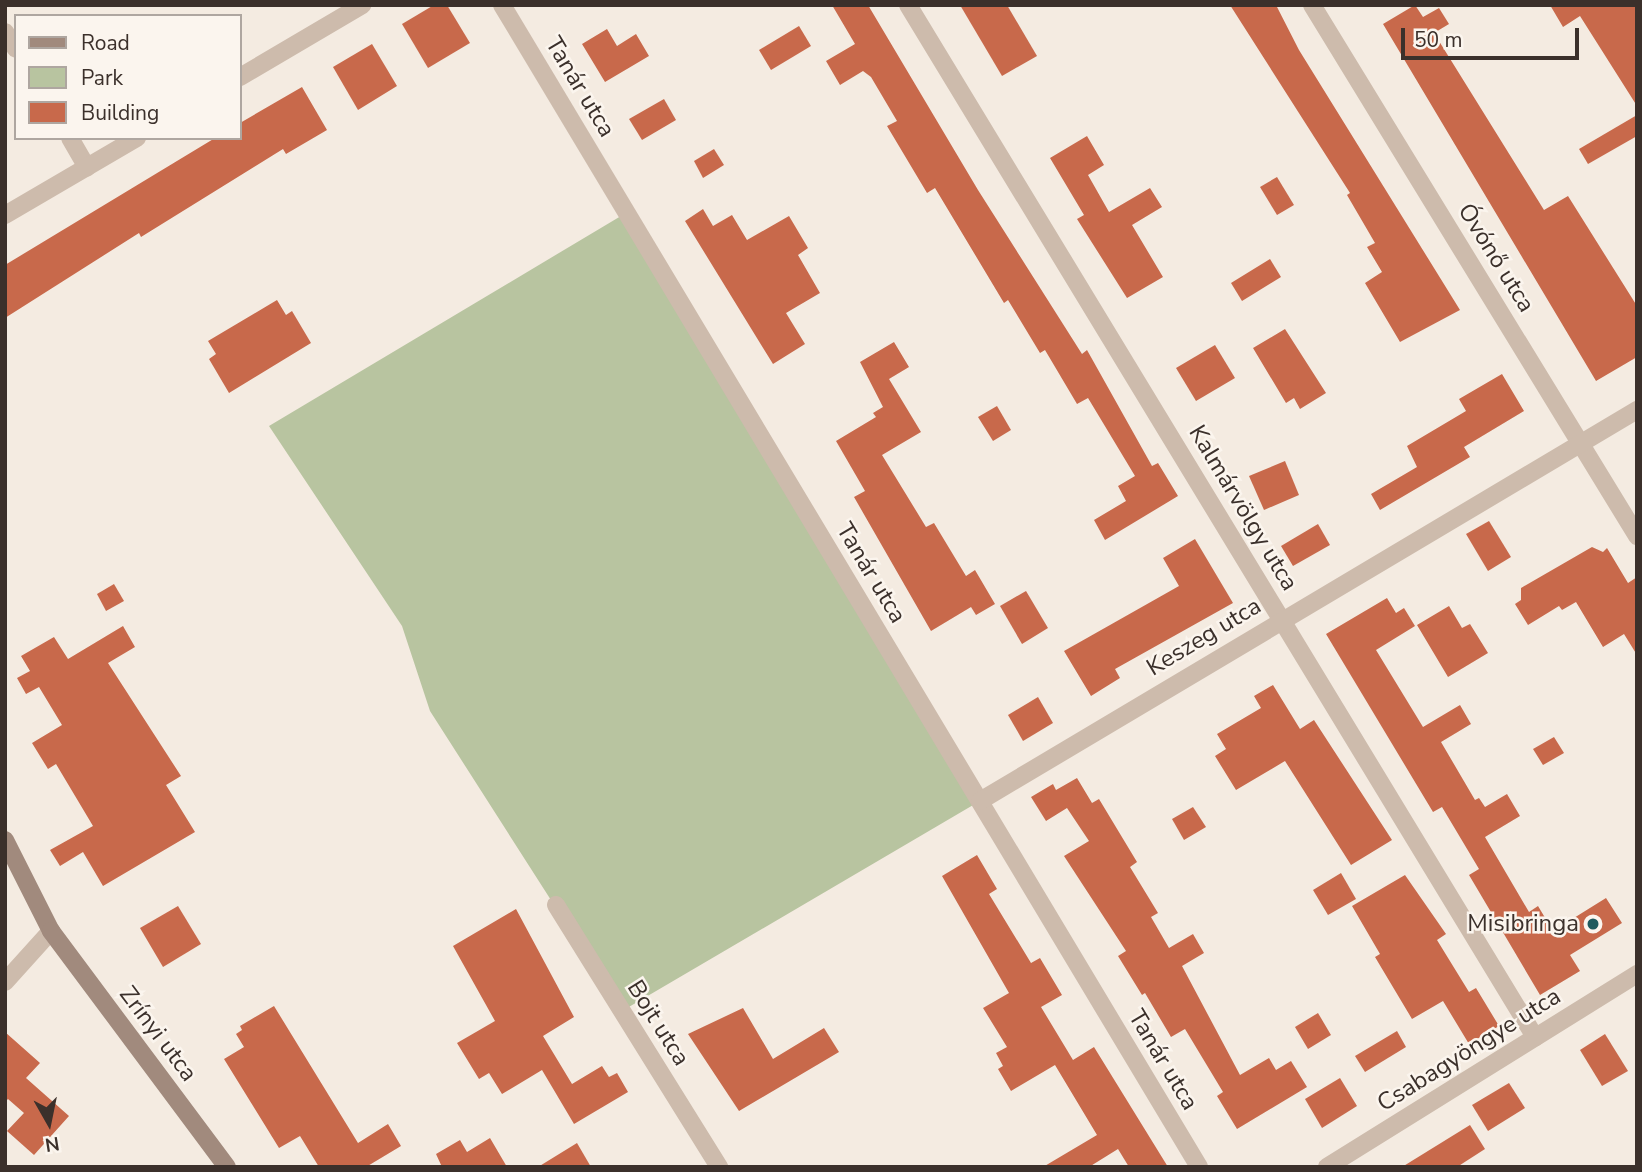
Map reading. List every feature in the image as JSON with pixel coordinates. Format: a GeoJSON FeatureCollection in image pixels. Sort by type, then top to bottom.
{"type":"FeatureCollection","features":[{"type":"Feature","properties":{"kind":"main road","name":"Zrínyi utca"},"geometry":{"type":"LineString","coordinates":[[5,840],[51,931],[227,1167]]}},
{"type":"Feature","properties":{"kind":"street"},"geometry":{"type":"LineString","coordinates":[[242,76],[362,5]]}},
{"type":"Feature","properties":{"kind":"street","name":"Tanár utca"},"geometry":{"type":"LineString","coordinates":[[502,5],[1199,1167]]}},
{"type":"Feature","properties":{"kind":"street","name":"Kalmárvölgy utca"},"geometry":{"type":"LineString","coordinates":[[908,5],[1535,1037]]}},
{"type":"Feature","properties":{"kind":"street","name":"Óvónő utca"},"geometry":{"type":"LineString","coordinates":[[1312,5],[1637,536]]}},
{"type":"Feature","properties":{"kind":"street"},"geometry":{"type":"LineString","coordinates":[[70,140],[87,167]]}},
{"type":"Feature","properties":{"kind":"street"},"geometry":{"type":"LineString","coordinates":[[5,215],[133,140]]}},
{"type":"Feature","properties":{"kind":"street","name":"Keszeg utca"},"geometry":{"type":"LineString","coordinates":[[980,801],[1579,441],[1637,410]]}},
{"type":"Feature","properties":{"kind":"street","name":"Bojt utca"},"geometry":{"type":"LineString","coordinates":[[556,905],[719,1167]]}},
{"type":"Feature","properties":{"kind":"street"},"geometry":{"type":"LineString","coordinates":[[5,982],[51,931]]}},
{"type":"Feature","properties":{"kind":"street","name":"Csabagyöngye utca"},"geometry":{"type":"LineString","coordinates":[[1327,1167],[1637,974]]}},
{"type":"Feature","properties":{"kind":"green space"},"geometry":{"type":"Polygon","coordinates":[[[626,213],[980,801],[622,1011],[430,711],[402,626],[269,426],[626,213]]]}},
{"type":"Feature","properties":{"kind":"building"},"geometry":{"type":"Polygon","coordinates":[[[434,5],[447,5],[470,43],[428,68],[402,24],[434,5]]]}},
{"type":"Feature","properties":{"kind":"building"},"geometry":{"type":"Polygon","coordinates":[[[832,5],[868,5],[978,190],[1082,354],[1087,350],[1152,466],[1158,463],[1178,496],[1105,540],[1094,520],[1126,501],[1118,486],[1135,476],[1088,398],[1077,404],[1045,350],[1040,353],[1008,300],[1004,303],[935,188],[927,193],[887,126],[897,121],[871,77],[863,71],[840,85],[826,61],[855,44],[832,5]]]}},
{"type":"Feature","properties":{"kind":"building"},"geometry":{"type":"Polygon","coordinates":[[[960,5],[1007,5],[1037,56],[1002,76],[960,5]]]}},
{"type":"Feature","properties":{"kind":"building"},"geometry":{"type":"Polygon","coordinates":[[[1230,5],[1276,5],[1299,50],[1460,310],[1400,342],[1365,283],[1382,272],[1367,247],[1375,243],[1347,195],[1350,193],[1230,5]]]}},
{"type":"Feature","properties":{"kind":"building"},"geometry":{"type":"Polygon","coordinates":[[[1415,5],[1423,17],[1439,8],[1449,24],[1434,33],[1544,210],[1568,196],[1637,306],[1637,357],[1596,381],[1383,24],[1415,5]]]}},
{"type":"Feature","properties":{"kind":"building"},"geometry":{"type":"Polygon","coordinates":[[[1550,5],[1637,5],[1637,106],[1580,16],[1563,27],[1550,5]]]}},
{"type":"Feature","properties":{"kind":"building"},"geometry":{"type":"Polygon","coordinates":[[[799,26],[811,46],[771,70],[759,50],[799,26]]]}},
{"type":"Feature","properties":{"kind":"building"},"geometry":{"type":"Polygon","coordinates":[[[607,29],[617,46],[636,34],[649,56],[605,82],[582,44],[607,29]]]}},
{"type":"Feature","properties":{"kind":"building"},"geometry":{"type":"Polygon","coordinates":[[[372,44],[397,86],[358,110],[333,67],[372,44]]]}},
{"type":"Feature","properties":{"kind":"building"},"geometry":{"type":"Polygon","coordinates":[[[302,87],[327,130],[286,154],[283,149],[141,237],[139,233],[5,318],[5,265],[212,140],[242,140],[242,122],[302,87]]]}},
{"type":"Feature","properties":{"kind":"building"},"geometry":{"type":"Polygon","coordinates":[[[664,99],[676,120],[642,140],[629,119],[664,99]]]}},
{"type":"Feature","properties":{"kind":"building"},"geometry":{"type":"Polygon","coordinates":[[[1637,115],[1637,136],[1588,164],[1579,149],[1637,115]]]}},
{"type":"Feature","properties":{"kind":"building"},"geometry":{"type":"Polygon","coordinates":[[[1087,136],[1104,165],[1088,175],[1109,212],[1150,188],[1162,207],[1132,225],[1163,277],[1127,298],[1077,219],[1084,215],[1050,158],[1087,136]]]}},
{"type":"Feature","properties":{"kind":"building"},"geometry":{"type":"Polygon","coordinates":[[[714,149],[724,165],[703,178],[694,161],[714,149]]]}},
{"type":"Feature","properties":{"kind":"building"},"geometry":{"type":"Polygon","coordinates":[[[1277,177],[1294,205],[1277,215],[1260,187],[1277,177]]]}},
{"type":"Feature","properties":{"kind":"building"},"geometry":{"type":"Polygon","coordinates":[[[703,209],[713,226],[732,215],[747,240],[789,216],[808,248],[798,255],[820,293],[786,313],[805,344],[773,364],[685,221],[703,209]]]}},
{"type":"Feature","properties":{"kind":"building"},"geometry":{"type":"Polygon","coordinates":[[[1270,259],[1281,277],[1242,301],[1231,283],[1270,259]]]}},
{"type":"Feature","properties":{"kind":"building"},"geometry":{"type":"Polygon","coordinates":[[[277,300],[286,315],[292,311],[311,343],[229,393],[209,359],[216,354],[208,341],[277,300]]]}},
{"type":"Feature","properties":{"kind":"building"},"geometry":{"type":"Polygon","coordinates":[[[1285,329],[1326,393],[1300,409],[1294,398],[1286,403],[1253,348],[1285,329]]]}},
{"type":"Feature","properties":{"kind":"building"},"geometry":{"type":"Polygon","coordinates":[[[894,342],[909,367],[889,379],[921,432],[882,455],[926,527],[934,523],[966,576],[975,570],[995,604],[976,615],[971,607],[931,631],[854,497],[865,491],[836,441],[876,417],[873,413],[883,407],[860,362],[894,342]]]}},
{"type":"Feature","properties":{"kind":"building"},"geometry":{"type":"Polygon","coordinates":[[[1215,345],[1235,378],[1196,401],[1176,368],[1215,345]]]}},
{"type":"Feature","properties":{"kind":"building"},"geometry":{"type":"Polygon","coordinates":[[[1502,374],[1524,411],[1464,447],[1470,457],[1380,510],[1371,494],[1417,467],[1407,446],[1466,411],[1459,399],[1502,374]]]}},
{"type":"Feature","properties":{"kind":"building"},"geometry":{"type":"Polygon","coordinates":[[[997,406],[1011,430],[993,441],[978,417],[997,406]]]}},
{"type":"Feature","properties":{"kind":"building"},"geometry":{"type":"Polygon","coordinates":[[[1285,461],[1299,495],[1264,510],[1249,476],[1285,461]]]}},
{"type":"Feature","properties":{"kind":"building"},"geometry":{"type":"Polygon","coordinates":[[[1489,521],[1511,557],[1488,571],[1466,534],[1489,521]]]}},
{"type":"Feature","properties":{"kind":"building"},"geometry":{"type":"Polygon","coordinates":[[[1318,524],[1330,545],[1293,566],[1281,546],[1318,524]]]}},
{"type":"Feature","properties":{"kind":"building"},"geometry":{"type":"Polygon","coordinates":[[[1195,539],[1233,603],[1115,669],[1120,678],[1091,696],[1064,651],[1179,586],[1163,558],[1195,539]]]}},
{"type":"Feature","properties":{"kind":"building"},"geometry":{"type":"Polygon","coordinates":[[[1592,547],[1603,552],[1607,548],[1628,583],[1637,577],[1637,655],[1624,634],[1603,647],[1576,602],[1562,610],[1559,606],[1528,625],[1515,604],[1521,600],[1521,588],[1592,547]]]}},
{"type":"Feature","properties":{"kind":"building"},"geometry":{"type":"Polygon","coordinates":[[[114,584],[124,601],[106,611],[97,594],[114,584]]]}},
{"type":"Feature","properties":{"kind":"building"},"geometry":{"type":"Polygon","coordinates":[[[1026,591],[1048,628],[1022,644],[1000,606],[1026,591]]]}},
{"type":"Feature","properties":{"kind":"building"},"geometry":{"type":"Polygon","coordinates":[[[1387,598],[1396,613],[1404,608],[1415,626],[1376,650],[1423,727],[1460,705],[1471,724],[1441,742],[1475,800],[1479,798],[1485,807],[1507,794],[1520,816],[1485,837],[1529,912],[1538,906],[1553,931],[1606,898],[1622,923],[1570,955],[1580,971],[1540,995],[1469,875],[1479,869],[1442,807],[1433,812],[1326,634],[1387,598]]]}},
{"type":"Feature","properties":{"kind":"building"},"geometry":{"type":"Polygon","coordinates":[[[1449,606],[1462,628],[1470,624],[1488,653],[1448,677],[1417,625],[1449,606]]]}},
{"type":"Feature","properties":{"kind":"building"},"geometry":{"type":"Polygon","coordinates":[[[123,626],[135,647],[108,663],[181,776],[166,785],[195,832],[103,886],[83,852],[60,866],[50,850],[93,826],[56,764],[48,769],[32,743],[62,725],[39,687],[26,694],[17,678],[30,671],[21,656],[54,637],[68,659],[123,626]]]}},
{"type":"Feature","properties":{"kind":"building"},"geometry":{"type":"Polygon","coordinates":[[[1273,685],[1300,729],[1314,720],[1392,840],[1351,865],[1285,761],[1236,790],[1215,756],[1226,749],[1217,734],[1261,708],[1254,696],[1273,685]]]}},
{"type":"Feature","properties":{"kind":"building"},"geometry":{"type":"Polygon","coordinates":[[[1038,697],[1053,723],[1023,741],[1008,715],[1038,697]]]}},
{"type":"Feature","properties":{"kind":"building"},"geometry":{"type":"Polygon","coordinates":[[[1554,737],[1564,753],[1543,765],[1533,749],[1554,737]]]}},
{"type":"Feature","properties":{"kind":"building"},"geometry":{"type":"Polygon","coordinates":[[[1077,778],[1092,803],[1099,799],[1137,862],[1130,867],[1158,913],[1151,917],[1169,948],[1193,934],[1204,953],[1182,966],[1240,1075],[1269,1058],[1276,1070],[1291,1061],[1307,1087],[1237,1129],[1217,1096],[1223,1092],[1185,1029],[1171,1037],[1145,993],[1142,995],[1118,956],[1126,951],[1064,856],[1089,841],[1067,808],[1046,821],[1031,797],[1053,784],[1056,790],[1077,778]]]}},
{"type":"Feature","properties":{"kind":"building"},"geometry":{"type":"Polygon","coordinates":[[[1193,807],[1206,827],[1184,840],[1172,819],[1193,807]]]}},
{"type":"Feature","properties":{"kind":"building"},"geometry":{"type":"Polygon","coordinates":[[[977,855],[997,889],[989,894],[1031,963],[1040,958],[1062,995],[1041,1007],[1073,1060],[1094,1047],[1168,1167],[1129,1167],[1118,1149],[1089,1167],[1043,1167],[1097,1135],[1055,1065],[1011,1091],[998,1069],[1003,1066],[996,1053],[1007,1047],[983,1008],[1009,993],[942,876],[977,855]]]}},
{"type":"Feature","properties":{"kind":"building"},"geometry":{"type":"Polygon","coordinates":[[[1341,873],[1356,899],[1328,915],[1313,890],[1341,873]]]}},
{"type":"Feature","properties":{"kind":"building"},"geometry":{"type":"Polygon","coordinates":[[[1405,875],[1446,934],[1437,940],[1469,992],[1476,988],[1499,1026],[1469,1044],[1443,1001],[1412,1019],[1375,957],[1380,954],[1352,906],[1405,875]]]}},
{"type":"Feature","properties":{"kind":"building"},"geometry":{"type":"Polygon","coordinates":[[[178,906],[201,944],[163,967],[140,928],[178,906]]]}},
{"type":"Feature","properties":{"kind":"building"},"geometry":{"type":"Polygon","coordinates":[[[516,909],[574,1017],[543,1036],[572,1084],[602,1066],[609,1077],[617,1073],[628,1092],[574,1124],[542,1070],[502,1094],[489,1073],[479,1079],[457,1043],[495,1021],[453,946],[516,909]]]}},
{"type":"Feature","properties":{"kind":"building"},"geometry":{"type":"Polygon","coordinates":[[[274,1006],[358,1143],[388,1124],[401,1146],[366,1167],[319,1167],[300,1136],[279,1148],[224,1059],[244,1047],[236,1034],[242,1030],[240,1026],[274,1006]]]}},
{"type":"Feature","properties":{"kind":"building"},"geometry":{"type":"Polygon","coordinates":[[[743,1008],[773,1059],[824,1028],[839,1052],[739,1111],[688,1034],[743,1008]]]}},
{"type":"Feature","properties":{"kind":"building"},"geometry":{"type":"Polygon","coordinates":[[[1318,1013],[1331,1035],[1308,1049],[1295,1027],[1318,1013]]]}},
{"type":"Feature","properties":{"kind":"building"},"geometry":{"type":"Polygon","coordinates":[[[1397,1031],[1406,1047],[1365,1072],[1355,1056],[1397,1031]]]}},
{"type":"Feature","properties":{"kind":"building"},"geometry":{"type":"Polygon","coordinates":[[[5,1032],[40,1063],[26,1078],[69,1116],[34,1155],[7,1131],[24,1113],[8,1099],[5,1102],[5,1032]]]}},
{"type":"Feature","properties":{"kind":"building"},"geometry":{"type":"Polygon","coordinates":[[[1605,1034],[1628,1071],[1602,1086],[1580,1050],[1605,1034]]]}},
{"type":"Feature","properties":{"kind":"building"},"geometry":{"type":"Polygon","coordinates":[[[1340,1078],[1357,1106],[1322,1128],[1305,1099],[1340,1078]]]}},
{"type":"Feature","properties":{"kind":"building"},"geometry":{"type":"Polygon","coordinates":[[[1509,1083],[1525,1108],[1488,1131],[1472,1105],[1509,1083]]]}},
{"type":"Feature","properties":{"kind":"building"},"geometry":{"type":"Polygon","coordinates":[[[1470,1125],[1485,1149],[1457,1167],[1402,1167],[1470,1125]]]}},
{"type":"Feature","properties":{"kind":"building"},"geometry":{"type":"Polygon","coordinates":[[[490,1138],[507,1167],[442,1167],[436,1154],[460,1140],[467,1152],[490,1138]]]}},
{"type":"Feature","properties":{"kind":"building"},"geometry":{"type":"Polygon","coordinates":[[[577,1143],[591,1167],[538,1167],[577,1143]]]}},
{"type":"Feature","properties":{"kind":"place","name":"Misibringa"},"geometry":{"type":"Point","coordinates":[1593,924]}}]}
